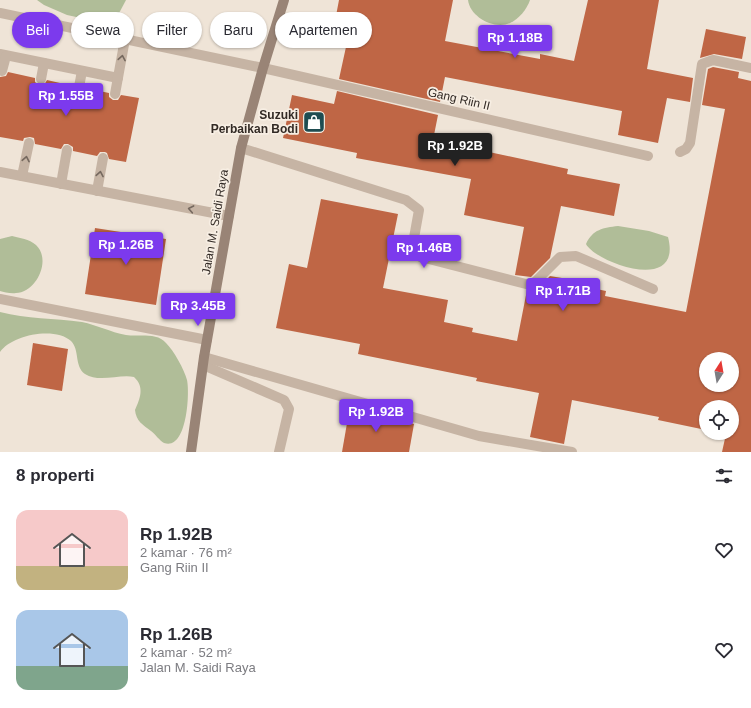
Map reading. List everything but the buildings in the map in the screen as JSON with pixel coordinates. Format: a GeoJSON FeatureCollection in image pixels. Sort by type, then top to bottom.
{"type":"FeatureCollection","features":[{"type":"Feature","properties":{"kind":"street","name":"Jalan M. Saidi Raya"},"geometry":{"type":"LineString","coordinates":[[191,452],[203,361],[241,148],[284,0]]}},
{"type":"Feature","properties":{"kind":"street","name":"Gang Riin II"},"geometry":{"type":"LineString","coordinates":[[0,13],[71,28]]}},
{"type":"Feature","properties":{"kind":"street","name":"Gang Riin II"},"geometry":{"type":"LineString","coordinates":[[134,41],[263,68],[648,156]]}},
{"type":"Feature","properties":{"kind":"street"},"geometry":{"type":"LineString","coordinates":[[115,94],[123,48]]}},
{"type":"Feature","properties":{"kind":"street"},"geometry":{"type":"LineString","coordinates":[[2,71],[3,55],[118,78]]}},
{"type":"Feature","properties":{"kind":"street"},"geometry":{"type":"LineString","coordinates":[[680,152],[686,149],[690,143],[702,64],[713,60],[751,68]]}},
{"type":"Feature","properties":{"kind":"street"},"geometry":{"type":"LineString","coordinates":[[41,79],[44,63]]}},
{"type":"Feature","properties":{"kind":"street"},"geometry":{"type":"LineString","coordinates":[[79,87],[82,71]]}},
{"type":"Feature","properties":{"kind":"street"},"geometry":{"type":"LineString","coordinates":[[22,176],[29,142]]}},
{"type":"Feature","properties":{"kind":"street"},"geometry":{"type":"LineString","coordinates":[[241,148],[406,200],[419,210],[412,249],[421,257],[526,284],[534,282],[560,257],[576,256],[653,289]]}},
{"type":"Feature","properties":{"kind":"street"},"geometry":{"type":"LineString","coordinates":[[61,184],[67,150]]}},
{"type":"Feature","properties":{"kind":"street"},"geometry":{"type":"LineString","coordinates":[[97,191],[103,158]]}},
{"type":"Feature","properties":{"kind":"street"},"geometry":{"type":"LineString","coordinates":[[0,172],[229,216]]}},
{"type":"Feature","properties":{"kind":"street"},"geometry":{"type":"LineString","coordinates":[[0,299],[207,340]]}},
{"type":"Feature","properties":{"kind":"street"},"geometry":{"type":"LineString","coordinates":[[203,361],[284,400],[289,410],[279,452]]}},
{"type":"Feature","properties":{"kind":"street"},"geometry":{"type":"LineString","coordinates":[[203,361],[479,436],[572,452]]}},
{"type":"Feature","properties":{"kind":"green space"},"geometry":{"type":"Polygon","coordinates":[[[37,0],[126,0],[120,12],[71,12],[71,16],[44,5],[37,0]]]}},
{"type":"Feature","properties":{"kind":"green space"},"geometry":{"type":"Polygon","coordinates":[[[468,0],[530,0],[525,10],[516,19],[504,25],[497,25],[478,17],[473,12],[468,0]]]}},
{"type":"Feature","properties":{"kind":"green space"},"geometry":{"type":"Polygon","coordinates":[[[618,226],[649,231],[668,237],[669,255],[663,265],[651,269],[636,269],[620,265],[605,259],[586,244],[595,232],[618,226]]]}},
{"type":"Feature","properties":{"kind":"green space"},"geometry":{"type":"Polygon","coordinates":[[[12,236],[27,240],[36,245],[41,251],[42,267],[40,275],[30,288],[23,292],[8,293],[0,291],[0,239],[12,236]]]}},
{"type":"Feature","properties":{"kind":"green space"},"geometry":{"type":"Polygon","coordinates":[[[0,312],[20,316],[82,322],[126,335],[158,337],[169,346],[184,371],[187,380],[187,408],[182,430],[178,438],[172,443],[164,443],[138,420],[135,410],[140,397],[140,385],[134,377],[96,378],[85,374],[79,367],[74,345],[64,336],[44,333],[34,334],[13,341],[0,352],[0,312]]]}},
{"type":"Feature","properties":{"kind":"place","name":"Suzuki Perbaikan Bodi"},"geometry":{"type":"Point","coordinates":[314,122]}}]}
